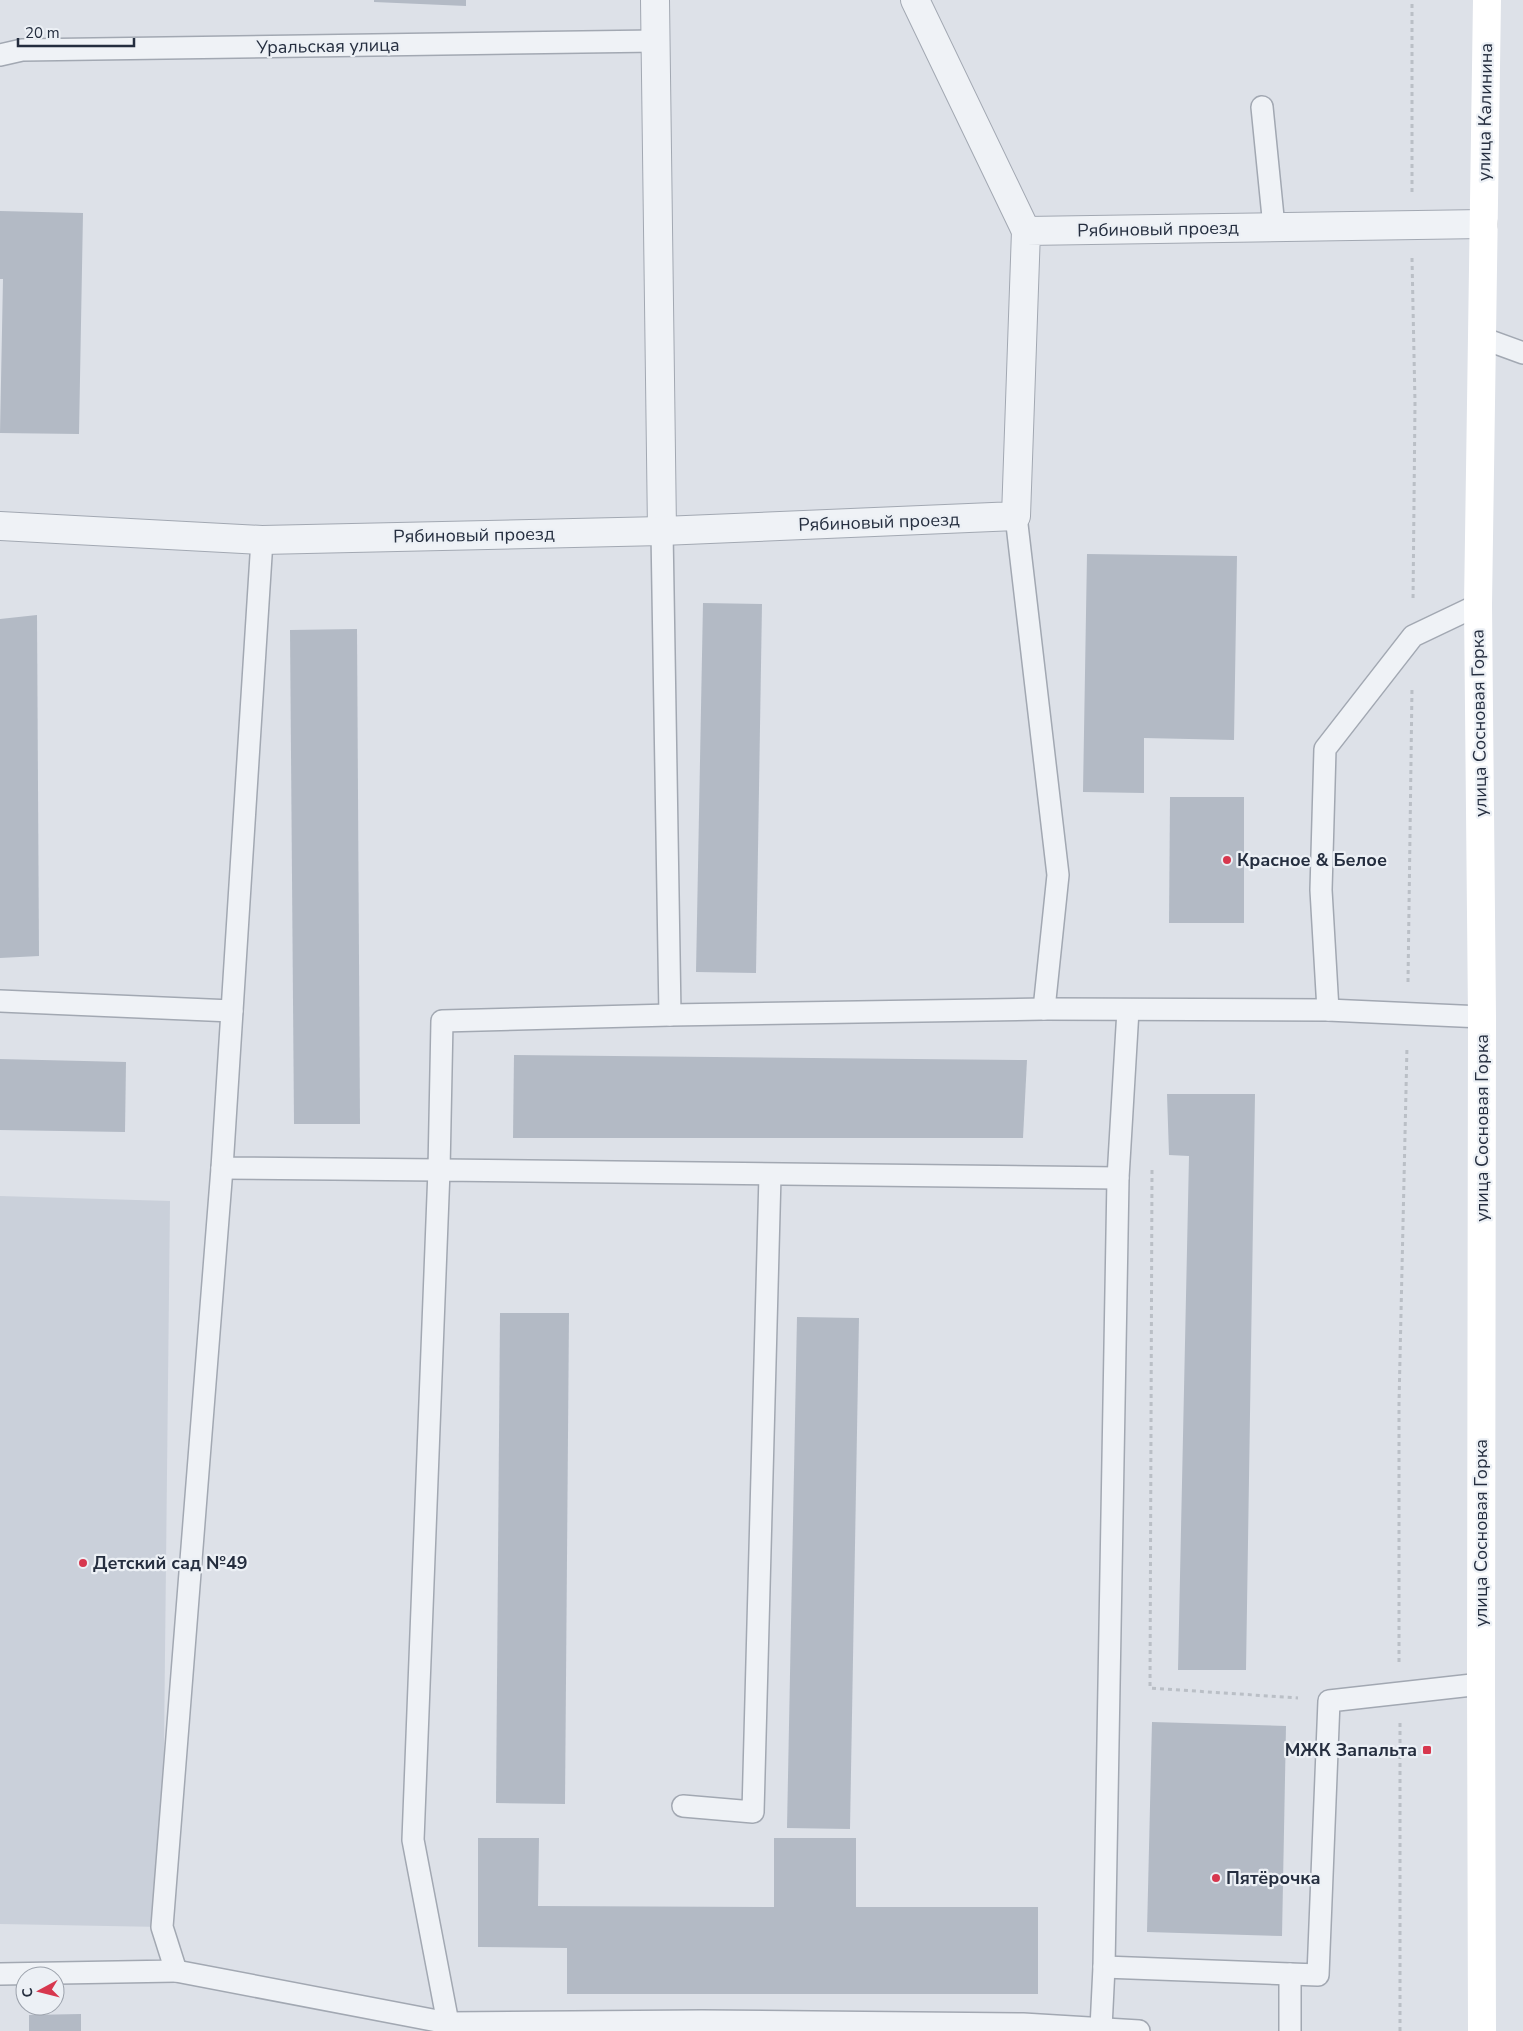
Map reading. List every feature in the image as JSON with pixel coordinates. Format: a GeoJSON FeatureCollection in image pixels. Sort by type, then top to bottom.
{"type":"FeatureCollection","features":[{"type":"Feature","properties":{"kind":"main road","name":"улица Калинина"},"geometry":{"type":"LineString","coordinates":[[1483,224],[1487,0]]}},
{"type":"Feature","properties":{"kind":"main road","name":"улица Сосновая Горка"},"geometry":{"type":"LineString","coordinates":[[1482,2031],[1480,1684],[1482,1016],[1478,605],[1483,224]]}},
{"type":"Feature","properties":{"kind":"street"},"geometry":{"type":"LineString","coordinates":[[655,0],[662,531]]}},
{"type":"Feature","properties":{"kind":"street"},"geometry":{"type":"LineString","coordinates":[[915,0],[1026,231],[1016,516]]}},
{"type":"Feature","properties":{"kind":"street","name":"Рябиновый проезд"},"geometry":{"type":"LineString","coordinates":[[1026,231],[1483,224]]}},
{"type":"Feature","properties":{"kind":"street","name":"Рябиновый проезд"},"geometry":{"type":"LineString","coordinates":[[0,526],[262,540],[662,531],[1016,516]]}},
{"type":"Feature","properties":{"kind":"lane","name":"Уральская улица"},"geometry":{"type":"LineString","coordinates":[[0,55],[22,50],[656,41]]}},
{"type":"Feature","properties":{"kind":"lane"},"geometry":{"type":"LineString","coordinates":[[1262,107],[1274,227]]}},
{"type":"Feature","properties":{"kind":"lane"},"geometry":{"type":"LineString","coordinates":[[1482,338],[1523,353]]}},
{"type":"Feature","properties":{"kind":"lane"},"geometry":{"type":"LineString","coordinates":[[1016,516],[1058,875],[1044,1009]]}},
{"type":"Feature","properties":{"kind":"lane"},"geometry":{"type":"LineString","coordinates":[[662,531],[670,1015]]}},
{"type":"Feature","properties":{"kind":"lane"},"geometry":{"type":"LineString","coordinates":[[176,1971],[162,1927],[222,1168],[262,540]]}},
{"type":"Feature","properties":{"kind":"lane"},"geometry":{"type":"LineString","coordinates":[[1328,1010],[1321,890],[1326,749],[1413,636],[1478,605]]}},
{"type":"Feature","properties":{"kind":"lane"},"geometry":{"type":"LineString","coordinates":[[0,1001],[232,1011]]}},
{"type":"Feature","properties":{"kind":"lane"},"geometry":{"type":"LineString","coordinates":[[447,2027],[413,1840],[439,1170],[442,1021],[1044,1009],[1328,1010],[1482,1016]]}},
{"type":"Feature","properties":{"kind":"lane"},"geometry":{"type":"LineString","coordinates":[[1101,2028],[1104,1967],[1118,1178],[1128,1010]]}},
{"type":"Feature","properties":{"kind":"lane"},"geometry":{"type":"LineString","coordinates":[[222,1168],[1118,1178]]}},
{"type":"Feature","properties":{"kind":"lane"},"geometry":{"type":"LineString","coordinates":[[683,1806],[753,1812],[770,1175]]}},
{"type":"Feature","properties":{"kind":"lane"},"geometry":{"type":"LineString","coordinates":[[1104,1967],[1318,1975],[1329,1700],[1480,1684]]}},
{"type":"Feature","properties":{"kind":"lane"},"geometry":{"type":"LineString","coordinates":[[0,1974],[176,1971],[447,2027],[722,2021],[1023,2024],[1139,2031]]}},
{"type":"Feature","properties":{"kind":"lane"},"geometry":{"type":"LineString","coordinates":[[1290,1974],[1290,2031]]}},
{"type":"Feature","properties":{"kind":"path"},"geometry":{"type":"LineString","coordinates":[[1152,1169],[1150,1688],[1329,1700]]}},
{"type":"Feature","properties":{"kind":"shaded area","name":"Детский сад №49"},"geometry":{"type":"Polygon","coordinates":[[[0,1196],[170,1201],[162,1927],[0,1924],[0,1196]]]}},
{"type":"Feature","properties":{"kind":"building"},"geometry":{"type":"Polygon","coordinates":[[[374,0],[466,0],[466,6],[374,2],[374,0]]]}},
{"type":"Feature","properties":{"kind":"building"},"geometry":{"type":"Polygon","coordinates":[[[0,211],[83,213],[79,434],[0,433],[3,279],[0,279],[0,211]]]}},
{"type":"Feature","properties":{"kind":"building"},"geometry":{"type":"Polygon","coordinates":[[[1087,554],[1237,556],[1234,740],[1144,738],[1144,793],[1083,792],[1087,554]]]}},
{"type":"Feature","properties":{"kind":"building"},"geometry":{"type":"Polygon","coordinates":[[[703,603],[762,604],[756,973],[696,972],[703,603]]]}},
{"type":"Feature","properties":{"kind":"building"},"geometry":{"type":"Polygon","coordinates":[[[37,615],[39,956],[0,958],[0,619],[37,615]]]}},
{"type":"Feature","properties":{"kind":"building"},"geometry":{"type":"Polygon","coordinates":[[[357,629],[360,1124],[294,1124],[290,630],[357,629]]]}},
{"type":"Feature","properties":{"kind":"building"},"geometry":{"type":"Polygon","coordinates":[[[1170,797],[1244,797],[1244,923],[1169,923],[1170,797]]]}},
{"type":"Feature","properties":{"kind":"building"},"geometry":{"type":"Polygon","coordinates":[[[514,1055],[1027,1060],[1023,1138],[513,1138],[514,1055]]]}},
{"type":"Feature","properties":{"kind":"building"},"geometry":{"type":"Polygon","coordinates":[[[0,1059],[126,1062],[125,1132],[0,1130],[0,1059]]]}},
{"type":"Feature","properties":{"kind":"building"},"geometry":{"type":"Polygon","coordinates":[[[1167,1094],[1255,1094],[1246,1670],[1178,1670],[1189,1156],[1169,1155],[1167,1094]]]}},
{"type":"Feature","properties":{"kind":"building"},"geometry":{"type":"Polygon","coordinates":[[[500,1313],[569,1313],[565,1804],[496,1803],[500,1313]]]}},
{"type":"Feature","properties":{"kind":"building"},"geometry":{"type":"Polygon","coordinates":[[[797,1317],[859,1318],[850,1829],[787,1828],[797,1317]]]}},
{"type":"Feature","properties":{"kind":"building","name":"Пятёрочка"},"geometry":{"type":"Polygon","coordinates":[[[1152,1722],[1286,1726],[1282,1936],[1147,1932],[1152,1722]]]}},
{"type":"Feature","properties":{"kind":"building"},"geometry":{"type":"Polygon","coordinates":[[[478,1838],[539,1838],[538,1906],[774,1907],[774,1838],[856,1838],[856,1907],[1038,1907],[1038,1994],[567,1994],[567,1948],[478,1947],[478,1838]]]}},
{"type":"Feature","properties":{"kind":"building"},"geometry":{"type":"Polygon","coordinates":[[[65,2014],[81,2014],[81,2031],[29,2031],[29,2016],[65,2016],[65,2014]]]}},
{"type":"Feature","properties":{"kind":"place","name":"Красное & Белое"},"geometry":{"type":"Point","coordinates":[1227,860]}},
{"type":"Feature","properties":{"kind":"place","name":"Детский сад №49"},"geometry":{"type":"Point","coordinates":[83,1563]}},
{"type":"Feature","properties":{"kind":"place","name":"МЖК Запальта"},"geometry":{"type":"Point","coordinates":[1427,1750]}},
{"type":"Feature","properties":{"kind":"place","name":"Пятёрочка"},"geometry":{"type":"Point","coordinates":[1216,1878]}}]}
